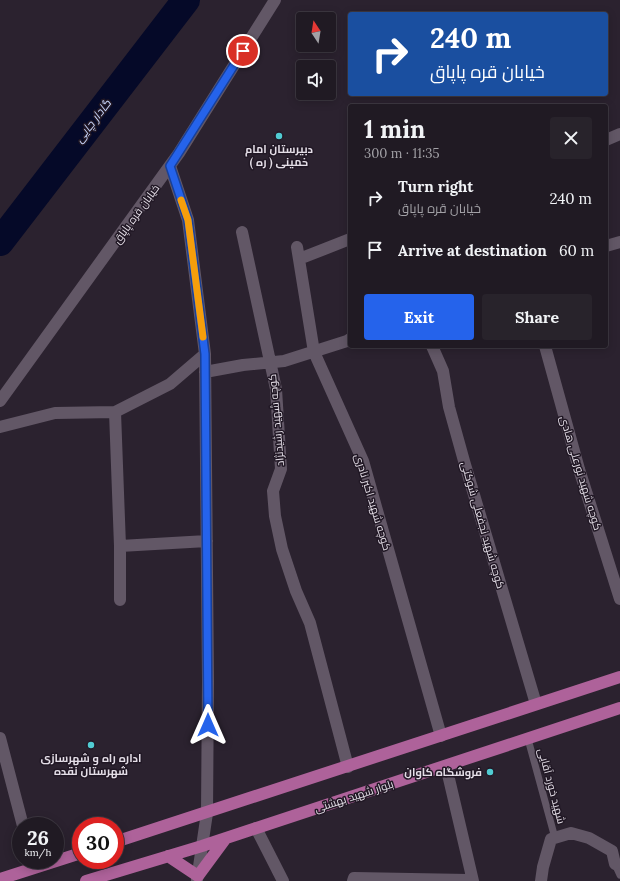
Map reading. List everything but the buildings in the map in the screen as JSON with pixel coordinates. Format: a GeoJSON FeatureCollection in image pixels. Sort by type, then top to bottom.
{"type":"FeatureCollection","features":[{"type":"Feature","properties":{"kind":"main road"},"geometry":{"type":"LineString","coordinates":[[124,839],[620,677]]}},
{"type":"Feature","properties":{"kind":"main road","name":"بلوار شهید بهشتی"},"geometry":{"type":"LineString","coordinates":[[86,881],[202,846],[620,708]]}},
{"type":"Feature","properties":{"kind":"main road"},"geometry":{"type":"LineString","coordinates":[[168,856],[197,879],[226,838]]}},
{"type":"Feature","properties":{"kind":"main road"},"geometry":{"type":"LineString","coordinates":[[0,879],[22,869]]}},
{"type":"Feature","properties":{"kind":"street","name":"خیابان قره پاپاق"},"geometry":{"type":"LineString","coordinates":[[0,401],[179,153],[275,0]]}},
{"type":"Feature","properties":{"kind":"street"},"geometry":{"type":"LineString","coordinates":[[608,139],[620,134]]}},
{"type":"Feature","properties":{"kind":"street"},"geometry":{"type":"LineString","coordinates":[[170,166],[188,220],[205,354],[208,681],[207,813],[197,879]]}},
{"type":"Feature","properties":{"kind":"street","name":"کوچه شهید رشیدنژاد"},"geometry":{"type":"LineString","coordinates":[[242,232],[276,389],[281,470],[273,491],[275,516],[282,549],[296,590],[310,623],[348,766]]}},
{"type":"Feature","properties":{"kind":"street","name":"کوچه شهید اکبر نادری"},"geometry":{"type":"LineString","coordinates":[[348,240],[298,253],[314,352],[363,461],[441,736]]}},
{"type":"Feature","properties":{"kind":"street"},"geometry":{"type":"LineString","coordinates":[[608,245],[620,242]]}},
{"type":"Feature","properties":{"kind":"street"},"geometry":{"type":"LineString","coordinates":[[205,372],[243,365],[284,360],[348,340]]}},
{"type":"Feature","properties":{"kind":"street","name":"کوچه شهید نجفعلی شوکتی"},"geometry":{"type":"LineString","coordinates":[[433,348],[443,371],[449,407],[464,461],[536,704]]}},
{"type":"Feature","properties":{"kind":"street","name":"کوچه شهید نورعلی هادی"},"geometry":{"type":"LineString","coordinates":[[545,348],[579,469],[620,599]]}},
{"type":"Feature","properties":{"kind":"street"},"geometry":{"type":"LineString","coordinates":[[0,427],[55,414],[115,412],[170,384],[205,354]]}},
{"type":"Feature","properties":{"kind":"street"},"geometry":{"type":"LineString","coordinates":[[115,412],[120,546],[120,600]]}},
{"type":"Feature","properties":{"kind":"street"},"geometry":{"type":"LineString","coordinates":[[120,546],[207,541]]}},
{"type":"Feature","properties":{"kind":"street"},"geometry":{"type":"LineString","coordinates":[[0,738],[21,817]]}},
{"type":"Feature","properties":{"kind":"street"},"geometry":{"type":"LineString","coordinates":[[446,766],[473,881]]}},
{"type":"Feature","properties":{"kind":"street"},"geometry":{"type":"LineString","coordinates":[[256,828],[283,881]]}},
{"type":"Feature","properties":{"kind":"street"},"geometry":{"type":"LineString","coordinates":[[541,881],[543,867],[551,839],[571,833],[589,838],[612,851],[617,869]]}},
{"type":"Feature","properties":{"kind":"street"},"geometry":{"type":"LineString","coordinates":[[353,881],[354,878],[469,881]]}},
{"type":"Feature","properties":{"kind":"lane","name":"شهید خورد آقایی"},"geometry":{"type":"LineString","coordinates":[[528,739],[554,838]]}},
{"type":"Feature","properties":{"kind":"waterway","name":"گادار چایی"},"geometry":{"type":"LineString","coordinates":[[0,242],[186,0]]}},
{"type":"Feature","properties":{"kind":"slow traffic"},"geometry":{"type":"LineString","coordinates":[[181,200],[188,220],[203,337]]}},
{"type":"Feature","properties":{"kind":"place","name":"دبیرستان امام خمینی ( ره )"},"geometry":{"type":"Point","coordinates":[279,136]}},
{"type":"Feature","properties":{"kind":"place","name":"اداره راه و شهرسازی شهرستان نقده"},"geometry":{"type":"Point","coordinates":[91,745]}},
{"type":"Feature","properties":{"kind":"place","name":"فروشگاه کاوان"},"geometry":{"type":"Point","coordinates":[490,772]}},
{"type":"Feature","properties":{"kind":"route"},"geometry":{"type":"LineString","coordinates":[[208,725],[205,354],[188,220],[170,166],[243,51]]}}]}
